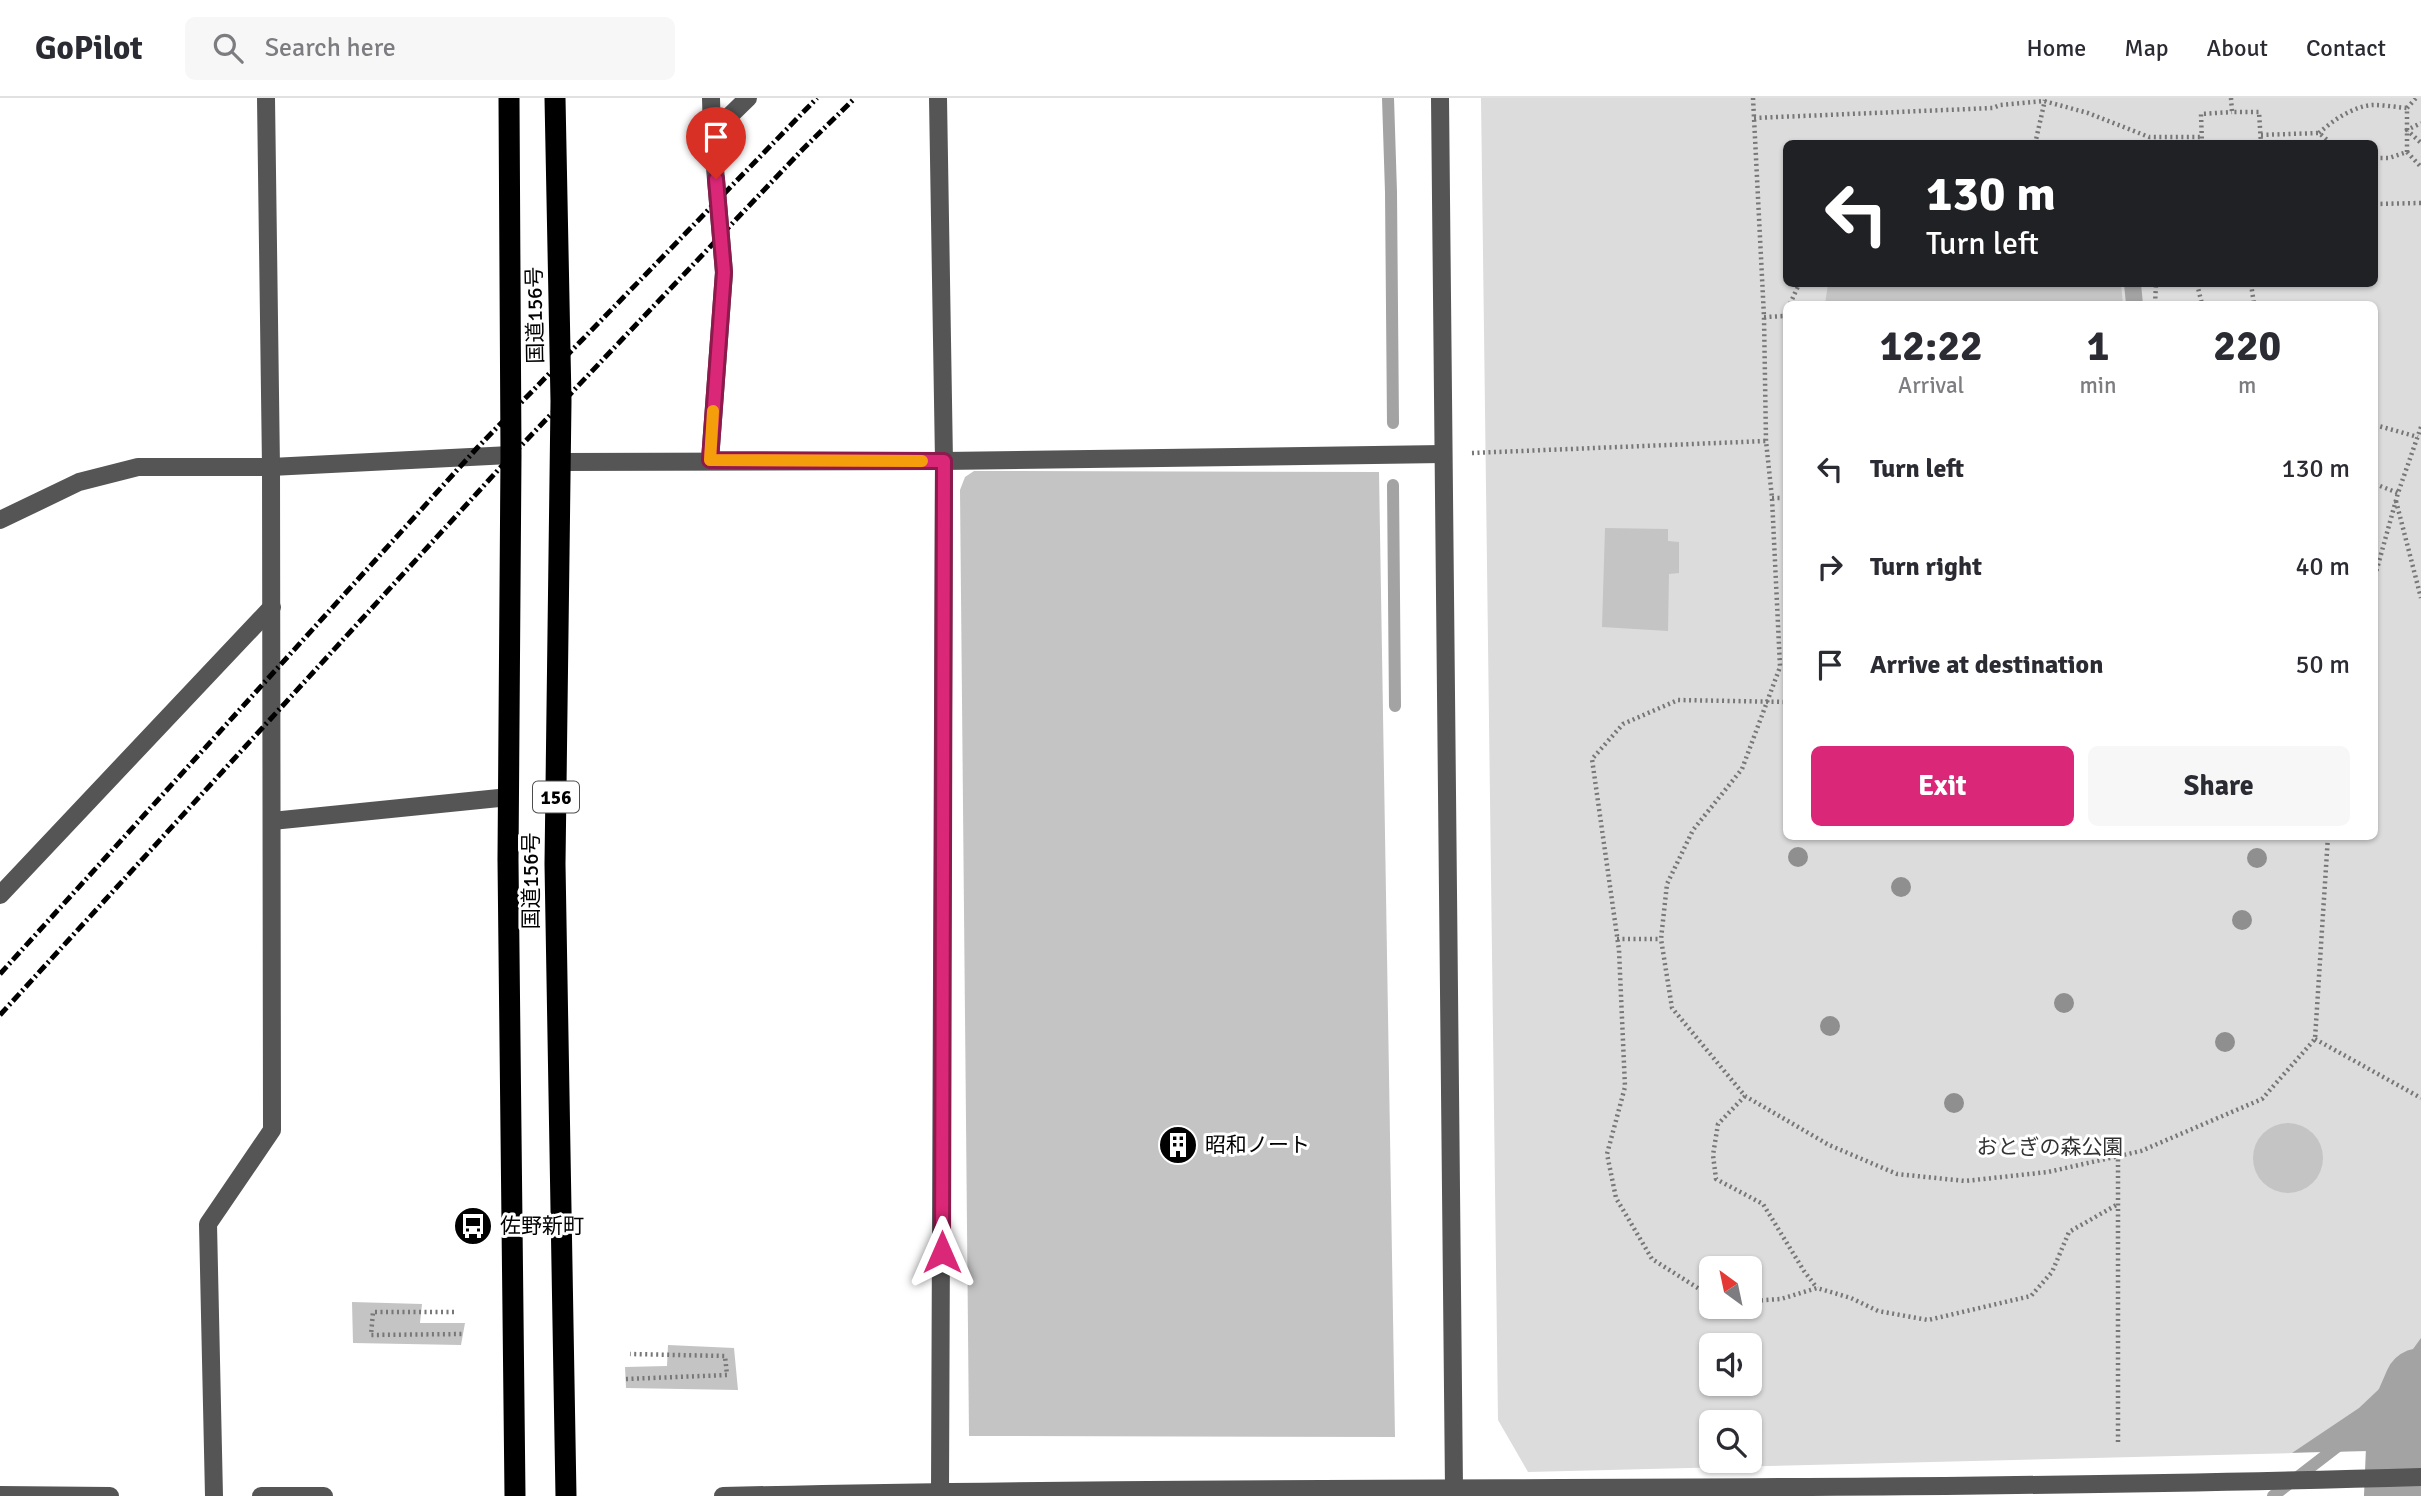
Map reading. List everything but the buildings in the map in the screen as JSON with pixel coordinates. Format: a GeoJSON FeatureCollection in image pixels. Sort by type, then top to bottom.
{"type":"FeatureCollection","features":[{"type":"Feature","properties":{"kind":"highway","name":"国道156号"},"geometry":{"type":"LineString","coordinates":[[509,98],[509,797],[515,1496]]}},
{"type":"Feature","properties":{"kind":"highway","name":"国道156号"},"geometry":{"type":"LineString","coordinates":[[555,98],[560,461],[555,864],[566,1496]]}},
{"type":"Feature","properties":{"kind":"street"},"geometry":{"type":"LineString","coordinates":[[214,1496],[208,1224],[272,1130],[272,607],[266,98]]}},
{"type":"Feature","properties":{"kind":"street"},"geometry":{"type":"LineString","coordinates":[[710,98],[724,272],[710,460]]}},
{"type":"Feature","properties":{"kind":"street"},"geometry":{"type":"LineString","coordinates":[[712,133],[748,98]]}},
{"type":"Feature","properties":{"kind":"street"},"geometry":{"type":"LineString","coordinates":[[939,98],[944,461],[940,1491]]}},
{"type":"Feature","properties":{"kind":"street"},"geometry":{"type":"LineString","coordinates":[[1440,98],[1454,1488]]}},
{"type":"Feature","properties":{"kind":"street"},"geometry":{"type":"LineString","coordinates":[[560,461],[944,461],[1443,454]]}},
{"type":"Feature","properties":{"kind":"street"},"geometry":{"type":"LineString","coordinates":[[0,520],[79,482],[138,467],[271,467],[511,455]]}},
{"type":"Feature","properties":{"kind":"street"},"geometry":{"type":"LineString","coordinates":[[0,895],[272,607]]}},
{"type":"Feature","properties":{"kind":"street"},"geometry":{"type":"LineString","coordinates":[[272,821],[509,797]]}},
{"type":"Feature","properties":{"kind":"street"},"geometry":{"type":"LineString","coordinates":[[723,1496],[940,1491],[1422,1492],[1454,1488],[2185,1484],[2421,1477]]}},
{"type":"Feature","properties":{"kind":"street"},"geometry":{"type":"LineString","coordinates":[[0,1495],[110,1496]]}},
{"type":"Feature","properties":{"kind":"street"},"geometry":{"type":"LineString","coordinates":[[261,1496],[324,1496]]}},
{"type":"Feature","properties":{"kind":"path"},"geometry":{"type":"LineString","coordinates":[[1753,98],[1764,317],[1766,441],[1772,498],[1780,667],[1742,769],[1693,831],[1667,884],[1661,939],[1672,1007],[1745,1096],[1829,1145],[1897,1174],[1965,1181],[2048,1172],[2118,1154],[2141,1151],[2262,1099],[2315,1040],[2328,840]]}},
{"type":"Feature","properties":{"kind":"path"},"geometry":{"type":"LineString","coordinates":[[2231,98],[2232,113]]}},
{"type":"Feature","properties":{"kind":"path"},"geometry":{"type":"LineString","coordinates":[[2416,98],[2407,108],[2407,152],[2421,167]]}},
{"type":"Feature","properties":{"kind":"path"},"geometry":{"type":"LineString","coordinates":[[1754,118],[1993,108],[2045,99],[2149,137],[2202,137],[2201,114],[2259,112],[2261,140]]}},
{"type":"Feature","properties":{"kind":"path"},"geometry":{"type":"LineString","coordinates":[[2036,140],[2045,99]]}},
{"type":"Feature","properties":{"kind":"path"},"geometry":{"type":"LineString","coordinates":[[2261,135],[2319,133],[2348,113],[2372,105],[2407,108]]}},
{"type":"Feature","properties":{"kind":"path"},"geometry":{"type":"LineString","coordinates":[[2407,130],[2421,123]]}},
{"type":"Feature","properties":{"kind":"path"},"geometry":{"type":"LineString","coordinates":[[2407,130],[2420,143]]}},
{"type":"Feature","properties":{"kind":"path"},"geometry":{"type":"LineString","coordinates":[[2319,133],[2327,140]]}},
{"type":"Feature","properties":{"kind":"path"},"geometry":{"type":"LineString","coordinates":[[2420,143],[2421,134]]}},
{"type":"Feature","properties":{"kind":"path"},"geometry":{"type":"LineString","coordinates":[[2378,158],[2389,158],[2407,152]]}},
{"type":"Feature","properties":{"kind":"path"},"geometry":{"type":"LineString","coordinates":[[2378,204],[2421,203]]}},
{"type":"Feature","properties":{"kind":"path"},"geometry":{"type":"LineString","coordinates":[[1764,317],[1783,316]]}},
{"type":"Feature","properties":{"kind":"path"},"geometry":{"type":"LineString","coordinates":[[2378,426],[2418,437]]}},
{"type":"Feature","properties":{"kind":"path"},"geometry":{"type":"LineString","coordinates":[[2378,565],[2398,493],[2421,426]]}},
{"type":"Feature","properties":{"kind":"path"},"geometry":{"type":"LineString","coordinates":[[1443,454],[1766,441]]}},
{"type":"Feature","properties":{"kind":"path"},"geometry":{"type":"LineString","coordinates":[[2378,485],[2398,493]]}},
{"type":"Feature","properties":{"kind":"path"},"geometry":{"type":"LineString","coordinates":[[1772,498],[1783,498]]}},
{"type":"Feature","properties":{"kind":"path"},"geometry":{"type":"LineString","coordinates":[[2396,500],[2421,598]]}},
{"type":"Feature","properties":{"kind":"path"},"geometry":{"type":"LineString","coordinates":[[1699,1289],[1652,1259],[1616,1198],[1607,1154],[1625,1087],[1617,939],[1592,759],[1623,724],[1678,701],[1783,702]]}},
{"type":"Feature","properties":{"kind":"path"},"geometry":{"type":"LineString","coordinates":[[1617,939],[1661,939]]}},
{"type":"Feature","properties":{"kind":"path"},"geometry":{"type":"LineString","coordinates":[[2315,1040],[2421,1097]]}},
{"type":"Feature","properties":{"kind":"path"},"geometry":{"type":"LineString","coordinates":[[1745,1096],[1718,1124],[1713,1155],[1716,1179],[1763,1204],[1817,1288]]}},
{"type":"Feature","properties":{"kind":"path"},"geometry":{"type":"LineString","coordinates":[[2118,1154],[2118,1443]]}},
{"type":"Feature","properties":{"kind":"path"},"geometry":{"type":"LineString","coordinates":[[1762,1300],[1781,1299],[1817,1288],[1851,1298],[1878,1311],[1928,1320],[2031,1296],[2052,1272],[2069,1232],[2118,1204]]}},
{"type":"Feature","properties":{"kind":"path"},"geometry":{"type":"LineString","coordinates":[[454,1312],[373,1311],[371,1335],[462,1334]]}},
{"type":"Feature","properties":{"kind":"path"},"geometry":{"type":"LineString","coordinates":[[626,1379],[727,1375],[725,1356],[630,1354]]}},
{"type":"Feature","properties":{"kind":"green space","name":"おとぎの森公園"},"geometry":{"type":"Polygon","coordinates":[[[1481,98],[2421,98],[2421,1450],[1762,1466],[1762,1410],[1699,1410],[1699,1468],[1528,1472],[1498,1420],[1481,98]]]}},
{"type":"Feature","properties":{"kind":"shaded area"},"geometry":{"type":"Polygon","coordinates":[[[2124,287],[2141,287],[2143,301],[2126,301],[2124,287]]]}},
{"type":"Feature","properties":{"kind":"shaded area"},"geometry":{"type":"Polygon","coordinates":[[[2421,1338],[2421,1450],[2292,1453],[2359,1408],[2395,1374],[2421,1338]]]}},
{"type":"Feature","properties":{"kind":"pier"},"geometry":{"type":"Polygon","coordinates":[[[2421,1450],[2421,1454],[2292,1457],[2289,1453],[2421,1450]]]}},
{"type":"Feature","properties":{"kind":"waterway"},"geometry":{"type":"LineString","coordinates":[[1388,98],[1393,423]]}},
{"type":"Feature","properties":{"kind":"waterway"},"geometry":{"type":"LineString","coordinates":[[1393,485],[1395,706]]}},
{"type":"Feature","properties":{"kind":"waterway"},"geometry":{"type":"LineString","coordinates":[[2401,1496],[2404,1424],[2421,1385]]}},
{"type":"Feature","properties":{"kind":"waterway"},"geometry":{"type":"LineString","coordinates":[[2273,1496],[2342,1443]]}},
{"type":"Feature","properties":{"kind":"railway"},"geometry":{"type":"LineString","coordinates":[[0,974],[478,447],[817,98]]}},
{"type":"Feature","properties":{"kind":"railway"},"geometry":{"type":"LineString","coordinates":[[0,1015],[499,469],[803,149],[855,98]]}},
{"type":"Feature","properties":{"kind":"slow traffic"},"geometry":{"type":"LineString","coordinates":[[713,411],[710,460],[922,461]]}},
{"type":"Feature","properties":{"kind":"place","name":"昭和ノート"},"geometry":{"type":"Point","coordinates":[1178,1145]}},
{"type":"Feature","properties":{"kind":"place","name":"佐野新町"},"geometry":{"type":"Point","coordinates":[473,1226]}},
{"type":"Feature","properties":{"kind":"route"},"geometry":{"type":"LineString","coordinates":[[716,179],[724,272],[710,460],[944,461],[942,1252]]}}]}
